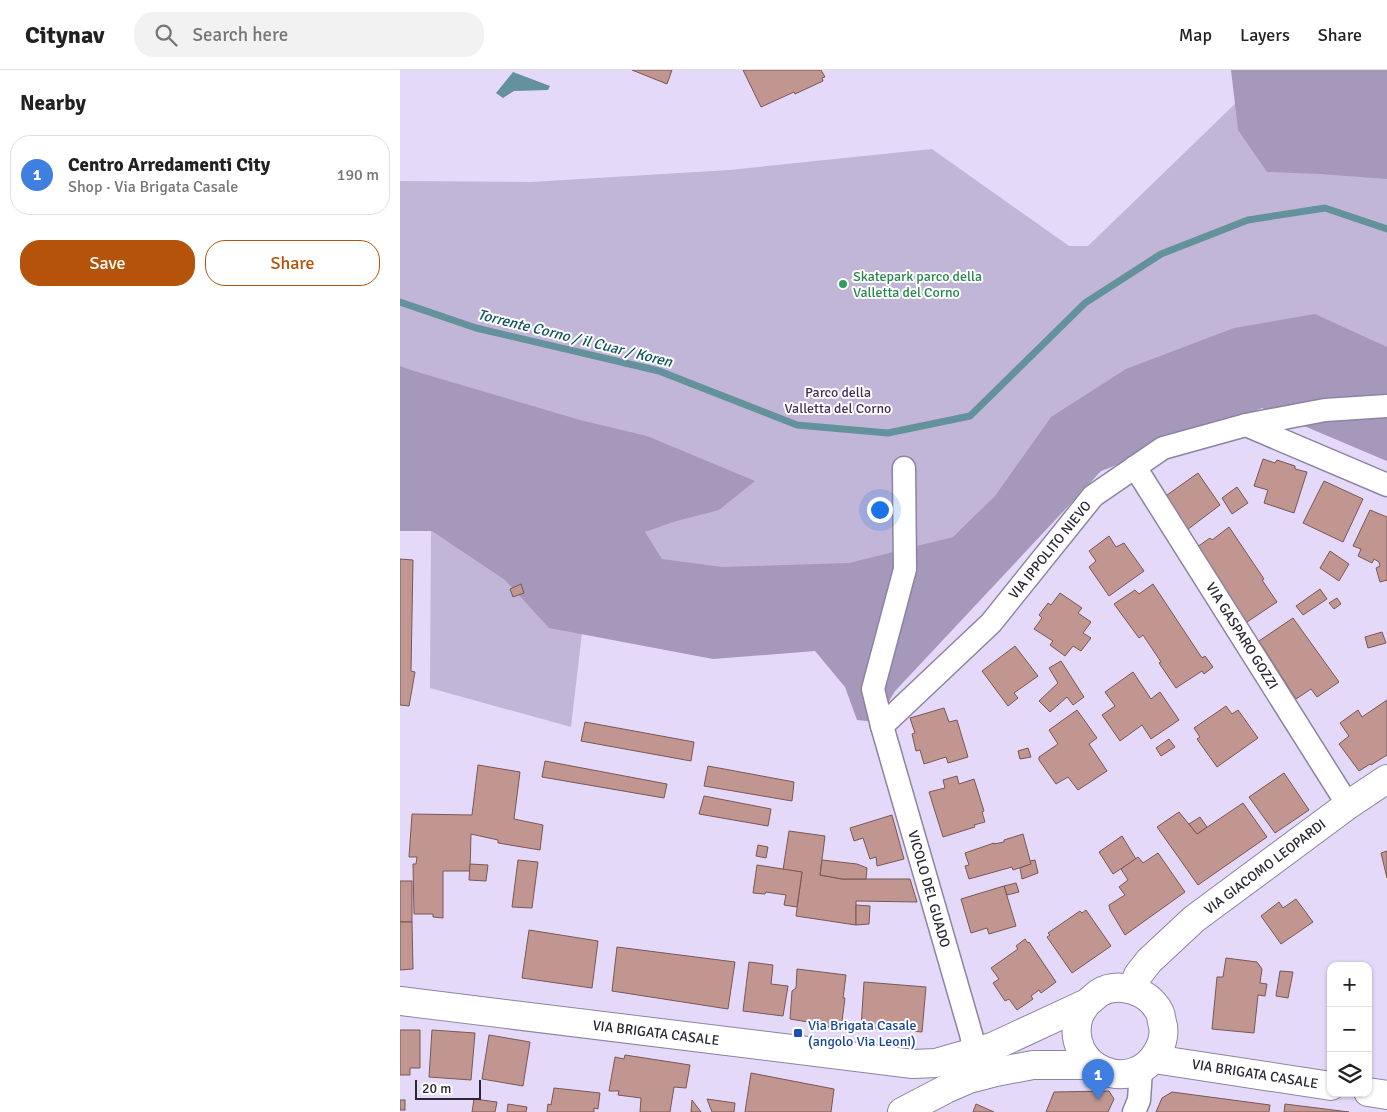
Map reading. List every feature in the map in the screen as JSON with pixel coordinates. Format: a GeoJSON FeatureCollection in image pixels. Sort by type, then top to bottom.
{"type":"FeatureCollection","features":[{"type":"Feature","properties":{"kind":"main road","name":"VIA GIACOMO LEOPARDI"},"geometry":{"type":"LineString","coordinates":[[1141,994],[1138,974],[1149,961],[1194,919],[1348,805],[1387,779]]}},
{"type":"Feature","properties":{"kind":"main road","name":"VIA BRIGATA CASALE"},"geometry":{"type":"LineString","coordinates":[[400,1001],[913,1064],[936,1063],[984,1049],[1087,1003],[1100,992],[1117,988],[1141,994]]}},
{"type":"Feature","properties":{"kind":"main road"},"geometry":{"type":"LineString","coordinates":[[1141,994],[1159,1011],[1164,1027],[1150,1067]]}},
{"type":"Feature","properties":{"kind":"main road"},"geometry":{"type":"LineString","coordinates":[[913,1064],[904,1110],[940,1101],[969,1079],[1085,1054],[1077,1029],[1080,1015],[1087,1003]]}},
{"type":"Feature","properties":{"kind":"main road","name":"VIA BRIGATA CASALE"},"geometry":{"type":"LineString","coordinates":[[984,1049],[1063,1039],[1085,1054],[1107,1073],[1150,1067],[1327,1086]]}},
{"type":"Feature","properties":{"kind":"main road"},"geometry":{"type":"LineString","coordinates":[[1372,1093],[1387,1095]]}},
{"type":"Feature","properties":{"kind":"street","name":"VIA IPPOLITO NIEVO"},"geometry":{"type":"LineString","coordinates":[[882,726],[991,623],[1094,496],[1164,448],[1246,425],[1325,410],[1387,406]]}},
{"type":"Feature","properties":{"kind":"street"},"geometry":{"type":"LineString","coordinates":[[1246,425],[1387,485]]}},
{"type":"Feature","properties":{"kind":"street","name":"VIA GASPARO GOZZI"},"geometry":{"type":"LineString","coordinates":[[1136,467],[1348,805]]}},
{"type":"Feature","properties":{"kind":"street","name":"VICOLO DEL GUADO"},"geometry":{"type":"LineString","coordinates":[[904,468],[905,569],[872,689],[971,1034],[984,1049]]}},
{"type":"Feature","properties":{"kind":"street"},"geometry":{"type":"LineString","coordinates":[[1134,1112],[1150,1067]]}},
{"type":"Feature","properties":{"kind":"green space","name":"Parco della Valletta del Corno"},"geometry":{"type":"Polygon","coordinates":[[[1387,70],[1387,461],[1262,408],[1101,471],[895,691],[893,653],[585,607],[571,727],[430,688],[431,531],[400,531],[400,181],[531,182],[729,170],[932,149],[1069,246],[1088,246],[1239,100],[1387,70]]]}},
{"type":"Feature","properties":{"kind":"shaded area"},"geometry":{"type":"Polygon","coordinates":[[[1231,70],[1387,70],[1387,179],[1267,172],[1238,130],[1231,70]]]}},
{"type":"Feature","properties":{"kind":"shaded area"},"geometry":{"type":"Polygon","coordinates":[[[513,72],[550,86],[548,90],[514,91],[503,98],[496,93],[513,72]]]}},
{"type":"Feature","properties":{"kind":"shaded area"},"geometry":{"type":"Polygon","coordinates":[[[1315,314],[1387,347],[1387,461],[1262,408],[1101,471],[895,691],[877,722],[857,720],[845,687],[815,651],[713,659],[549,628],[505,580],[432,531],[400,531],[400,366],[580,420],[647,436],[755,481],[719,510],[673,522],[645,532],[662,559],[722,567],[849,563],[953,537],[995,496],[1051,417],[1126,369],[1234,328],[1315,314]]]}},
{"type":"Feature","properties":{"kind":"building"},"geometry":{"type":"Polygon","coordinates":[[[632,70],[672,70],[667,84],[632,70]]]}},
{"type":"Feature","properties":{"kind":"building"},"geometry":{"type":"Polygon","coordinates":[[[743,70],[821,70],[825,77],[822,78],[823,81],[761,107],[743,70]]]}},
{"type":"Feature","properties":{"kind":"building"},"geometry":{"type":"Polygon","coordinates":[[[1263,459],[1275,463],[1277,460],[1295,466],[1295,469],[1307,472],[1294,513],[1264,503],[1268,490],[1254,486],[1263,459]]]}},
{"type":"Feature","properties":{"kind":"building"},"geometry":{"type":"Polygon","coordinates":[[[1198,473],[1220,505],[1183,533],[1160,500],[1198,473]]]}},
{"type":"Feature","properties":{"kind":"building"},"geometry":{"type":"Polygon","coordinates":[[[1324,481],[1363,499],[1343,542],[1303,523],[1324,481]]]}},
{"type":"Feature","properties":{"kind":"building"},"geometry":{"type":"Polygon","coordinates":[[[1237,487],[1248,503],[1232,514],[1222,498],[1237,487]]]}},
{"type":"Feature","properties":{"kind":"building"},"geometry":{"type":"Polygon","coordinates":[[[1370,510],[1387,517],[1387,580],[1380,582],[1376,568],[1380,566],[1379,562],[1374,559],[1372,563],[1358,556],[1361,549],[1353,546],[1370,510]]]}},
{"type":"Feature","properties":{"kind":"building"},"geometry":{"type":"Polygon","coordinates":[[[1229,527],[1277,602],[1247,622],[1201,558],[1197,547],[1210,538],[1212,540],[1229,527]]]}},
{"type":"Feature","properties":{"kind":"building"},"geometry":{"type":"Polygon","coordinates":[[[1109,536],[1116,547],[1124,543],[1144,571],[1109,596],[1089,567],[1096,561],[1089,551],[1109,536]]]}},
{"type":"Feature","properties":{"kind":"building"},"geometry":{"type":"Polygon","coordinates":[[[1330,551],[1349,564],[1339,581],[1320,568],[1330,551]]]}},
{"type":"Feature","properties":{"kind":"building"},"geometry":{"type":"Polygon","coordinates":[[[400,559],[413,560],[411,671],[415,672],[409,706],[400,705],[400,559]]]}},
{"type":"Feature","properties":{"kind":"building"},"geometry":{"type":"Polygon","coordinates":[[[521,584],[524,593],[513,597],[510,589],[521,584]]]}},
{"type":"Feature","properties":{"kind":"building"},"geometry":{"type":"Polygon","coordinates":[[[1153,584],[1202,658],[1205,656],[1213,667],[1204,674],[1202,671],[1176,688],[1143,635],[1139,638],[1114,604],[1135,590],[1139,594],[1153,584]]]}},
{"type":"Feature","properties":{"kind":"building"},"geometry":{"type":"Polygon","coordinates":[[[1320,589],[1327,599],[1303,615],[1296,606],[1320,589]]]}},
{"type":"Feature","properties":{"kind":"building"},"geometry":{"type":"Polygon","coordinates":[[[1060,593],[1082,608],[1078,613],[1091,622],[1083,633],[1091,638],[1081,651],[1073,646],[1065,656],[1050,645],[1053,641],[1034,629],[1042,618],[1039,615],[1048,603],[1051,605],[1060,593]]]}},
{"type":"Feature","properties":{"kind":"building"},"geometry":{"type":"Polygon","coordinates":[[[1337,598],[1341,604],[1334,609],[1329,603],[1337,598]]]}},
{"type":"Feature","properties":{"kind":"building"},"geometry":{"type":"Polygon","coordinates":[[[1293,618],[1339,682],[1317,697],[1311,689],[1296,699],[1259,641],[1293,618]]]}},
{"type":"Feature","properties":{"kind":"building"},"geometry":{"type":"Polygon","coordinates":[[[1382,632],[1386,643],[1368,648],[1365,637],[1382,632]]]}},
{"type":"Feature","properties":{"kind":"building"},"geometry":{"type":"Polygon","coordinates":[[[1015,646],[1038,676],[1014,693],[1018,698],[1008,706],[982,671],[1015,646]]]}},
{"type":"Feature","properties":{"kind":"building"},"geometry":{"type":"Polygon","coordinates":[[[1061,661],[1084,697],[1073,705],[1067,697],[1050,712],[1039,701],[1058,683],[1049,668],[1061,661]]]}},
{"type":"Feature","properties":{"kind":"building"},"geometry":{"type":"Polygon","coordinates":[[[1133,672],[1151,699],[1160,692],[1179,720],[1151,739],[1142,725],[1120,741],[1102,715],[1115,706],[1105,692],[1133,672]]]}},
{"type":"Feature","properties":{"kind":"building"},"geometry":{"type":"Polygon","coordinates":[[[1387,700],[1387,755],[1359,771],[1339,744],[1349,736],[1340,723],[1358,710],[1362,717],[1387,700]]]}},
{"type":"Feature","properties":{"kind":"building"},"geometry":{"type":"Polygon","coordinates":[[[1226,706],[1232,714],[1238,710],[1258,738],[1217,767],[1197,739],[1200,737],[1194,728],[1226,706]]]}},
{"type":"Feature","properties":{"kind":"building"},"geometry":{"type":"Polygon","coordinates":[[[944,708],[949,722],[957,720],[968,757],[948,763],[946,757],[924,764],[920,750],[916,751],[912,734],[915,733],[910,718],[944,708]]]}},
{"type":"Feature","properties":{"kind":"building"},"geometry":{"type":"Polygon","coordinates":[[[1077,710],[1097,738],[1089,744],[1107,771],[1078,790],[1068,777],[1056,784],[1039,760],[1039,757],[1058,744],[1049,730],[1077,710]]]}},
{"type":"Feature","properties":{"kind":"building"},"geometry":{"type":"Polygon","coordinates":[[[585,722],[694,742],[691,761],[581,741],[585,722]]]}},
{"type":"Feature","properties":{"kind":"building"},"geometry":{"type":"Polygon","coordinates":[[[1169,739],[1175,747],[1161,756],[1156,748],[1169,739]]]}},
{"type":"Feature","properties":{"kind":"building"},"geometry":{"type":"Polygon","coordinates":[[[1028,748],[1031,757],[1020,759],[1018,751],[1028,748]]]}},
{"type":"Feature","properties":{"kind":"building"},"geometry":{"type":"Polygon","coordinates":[[[545,761],[667,784],[664,798],[542,777],[545,761]]]}},
{"type":"Feature","properties":{"kind":"building"},"geometry":{"type":"Polygon","coordinates":[[[478,765],[520,772],[514,819],[543,825],[540,850],[498,843],[498,840],[471,834],[470,871],[443,871],[443,918],[433,917],[433,914],[414,914],[413,864],[416,864],[417,857],[409,857],[412,814],[472,815],[478,765]]]}},
{"type":"Feature","properties":{"kind":"building"},"geometry":{"type":"Polygon","coordinates":[[[708,766],[794,782],[792,801],[704,786],[708,766]]]}},
{"type":"Feature","properties":{"kind":"building"},"geometry":{"type":"Polygon","coordinates":[[[1284,773],[1309,810],[1275,833],[1249,797],[1284,773]]]}},
{"type":"Feature","properties":{"kind":"building"},"geometry":{"type":"Polygon","coordinates":[[[957,776],[959,784],[974,779],[984,811],[982,812],[985,822],[943,837],[929,792],[945,788],[943,780],[957,776]]]}},
{"type":"Feature","properties":{"kind":"building"},"geometry":{"type":"Polygon","coordinates":[[[704,796],[771,809],[768,826],[699,814],[704,796]]]}},
{"type":"Feature","properties":{"kind":"building"},"geometry":{"type":"Polygon","coordinates":[[[1243,803],[1267,837],[1198,885],[1157,827],[1179,812],[1197,834],[1243,803]]]}},
{"type":"Feature","properties":{"kind":"building"},"geometry":{"type":"Polygon","coordinates":[[[892,815],[904,859],[877,866],[876,857],[870,859],[863,838],[854,841],[850,828],[892,815]]]}},
{"type":"Feature","properties":{"kind":"building"},"geometry":{"type":"Polygon","coordinates":[[[1200,817],[1207,827],[1197,834],[1189,824],[1200,817]]]}},
{"type":"Feature","properties":{"kind":"building"},"geometry":{"type":"Polygon","coordinates":[[[789,831],[825,836],[820,875],[842,879],[910,879],[917,902],[856,901],[856,925],[796,916],[802,872],[783,870],[789,831]]]}},
{"type":"Feature","properties":{"kind":"building"},"geometry":{"type":"Polygon","coordinates":[[[1023,834],[1031,864],[1013,870],[1012,867],[969,879],[965,866],[969,865],[965,853],[994,843],[1004,842],[1004,840],[1023,834]]]}},
{"type":"Feature","properties":{"kind":"building"},"geometry":{"type":"Polygon","coordinates":[[[1122,836],[1136,859],[1113,874],[1099,852],[1122,836]]]}},
{"type":"Feature","properties":{"kind":"building"},"geometry":{"type":"Polygon","coordinates":[[[758,845],[768,847],[766,858],[756,856],[758,845]]]}},
{"type":"Feature","properties":{"kind":"building"},"geometry":{"type":"Polygon","coordinates":[[[1387,851],[1387,878],[1381,853],[1387,851]]]}},
{"type":"Feature","properties":{"kind":"building"},"geometry":{"type":"Polygon","coordinates":[[[1158,853],[1185,892],[1125,935],[1109,905],[1125,895],[1119,887],[1128,880],[1121,869],[1138,857],[1143,863],[1158,853]]]}},
{"type":"Feature","properties":{"kind":"building"},"geometry":{"type":"Polygon","coordinates":[[[518,860],[538,862],[532,908],[512,907],[518,860]]]}},
{"type":"Feature","properties":{"kind":"building"},"geometry":{"type":"Polygon","coordinates":[[[822,860],[857,864],[867,868],[866,879],[842,879],[820,875],[822,860]]]}},
{"type":"Feature","properties":{"kind":"building"},"geometry":{"type":"Polygon","coordinates":[[[1035,860],[1038,873],[1022,879],[1020,868],[1031,864],[1030,861],[1035,860]]]}},
{"type":"Feature","properties":{"kind":"building"},"geometry":{"type":"Polygon","coordinates":[[[470,864],[488,865],[486,881],[469,880],[470,864]]]}},
{"type":"Feature","properties":{"kind":"building"},"geometry":{"type":"Polygon","coordinates":[[[757,865],[802,872],[797,907],[784,905],[786,895],[766,892],[765,894],[753,893],[757,865]]]}},
{"type":"Feature","properties":{"kind":"building"},"geometry":{"type":"Polygon","coordinates":[[[400,881],[412,881],[412,922],[400,922],[400,881]]]}},
{"type":"Feature","properties":{"kind":"building"},"geometry":{"type":"Polygon","coordinates":[[[1016,883],[1019,892],[1007,895],[1004,886],[1016,883]]]}},
{"type":"Feature","properties":{"kind":"building"},"geometry":{"type":"Polygon","coordinates":[[[1004,886],[1016,926],[989,934],[987,928],[971,933],[961,899],[1004,886]]]}},
{"type":"Feature","properties":{"kind":"building"},"geometry":{"type":"Polygon","coordinates":[[[1296,899],[1313,922],[1281,944],[1261,916],[1279,902],[1283,908],[1296,899]]]}},
{"type":"Feature","properties":{"kind":"building"},"geometry":{"type":"Polygon","coordinates":[[[856,905],[870,906],[869,924],[856,925],[856,905]]]}},
{"type":"Feature","properties":{"kind":"building"},"geometry":{"type":"Polygon","coordinates":[[[1086,910],[1111,946],[1072,973],[1047,937],[1050,935],[1048,933],[1080,911],[1082,913],[1086,910]]]}},
{"type":"Feature","properties":{"kind":"building"},"geometry":{"type":"Polygon","coordinates":[[[400,922],[412,922],[413,969],[400,970],[400,922]]]}},
{"type":"Feature","properties":{"kind":"building"},"geometry":{"type":"Polygon","coordinates":[[[529,930],[598,941],[592,988],[522,978],[529,930]]]}},
{"type":"Feature","properties":{"kind":"building"},"geometry":{"type":"Polygon","coordinates":[[[1025,939],[1056,982],[1041,993],[1039,990],[1031,996],[1033,999],[1017,1010],[1009,999],[1005,1001],[993,983],[999,979],[991,968],[1018,949],[1016,946],[1025,939]]]}},
{"type":"Feature","properties":{"kind":"building"},"geometry":{"type":"Polygon","coordinates":[[[617,947],[735,962],[728,1009],[612,991],[617,947]]]}},
{"type":"Feature","properties":{"kind":"building"},"geometry":{"type":"Polygon","coordinates":[[[1226,958],[1257,962],[1262,969],[1260,983],[1267,984],[1265,996],[1258,995],[1254,1033],[1212,1029],[1217,977],[1223,977],[1226,958]]]}},
{"type":"Feature","properties":{"kind":"building"},"geometry":{"type":"Polygon","coordinates":[[[749,962],[773,965],[771,984],[788,986],[783,1016],[743,1011],[749,962]]]}},
{"type":"Feature","properties":{"kind":"building"},"geometry":{"type":"Polygon","coordinates":[[[797,969],[846,975],[841,1029],[790,1019],[792,991],[796,988],[797,969]]]}},
{"type":"Feature","properties":{"kind":"building"},"geometry":{"type":"Polygon","coordinates":[[[1280,971],[1293,972],[1288,998],[1276,996],[1280,971]]]}},
{"type":"Feature","properties":{"kind":"building"},"geometry":{"type":"Polygon","coordinates":[[[864,982],[926,987],[922,1032],[861,1027],[864,982]]]}},
{"type":"Feature","properties":{"kind":"building"},"geometry":{"type":"Polygon","coordinates":[[[400,1030],[420,1030],[420,1068],[410,1068],[410,1075],[400,1075],[400,1030]]]}},
{"type":"Feature","properties":{"kind":"building"},"geometry":{"type":"Polygon","coordinates":[[[432,1030],[475,1033],[471,1080],[429,1077],[432,1030]]]}},
{"type":"Feature","properties":{"kind":"building"},"geometry":{"type":"Polygon","coordinates":[[[489,1035],[530,1042],[523,1086],[482,1079],[489,1035]]]}},
{"type":"Feature","properties":{"kind":"building"},"geometry":{"type":"Polygon","coordinates":[[[625,1055],[690,1065],[686,1088],[674,1087],[670,1112],[640,1112],[641,1098],[618,1095],[619,1091],[609,1091],[615,1057],[624,1059],[625,1055]]]}},
{"type":"Feature","properties":{"kind":"building"},"geometry":{"type":"Polygon","coordinates":[[[751,1073],[834,1089],[831,1112],[745,1112],[751,1073]]]}},
{"type":"Feature","properties":{"kind":"building"},"geometry":{"type":"Polygon","coordinates":[[[554,1088],[600,1093],[598,1109],[594,1108],[594,1112],[547,1112],[548,1104],[551,1105],[554,1088]]]}},
{"type":"Feature","properties":{"kind":"building"},"geometry":{"type":"Polygon","coordinates":[[[1109,1091],[1114,1099],[1108,1112],[1046,1112],[1054,1092],[1109,1091]]]}},
{"type":"Feature","properties":{"kind":"building"},"geometry":{"type":"Polygon","coordinates":[[[1172,1092],[1270,1105],[1269,1112],[1156,1112],[1162,1098],[1172,1092]]]}},
{"type":"Feature","properties":{"kind":"building"},"geometry":{"type":"Polygon","coordinates":[[[474,1099],[497,1102],[495,1112],[472,1112],[474,1099]]]}},
{"type":"Feature","properties":{"kind":"building"},"geometry":{"type":"Polygon","coordinates":[[[707,1099],[735,1103],[734,1112],[712,1112],[707,1099]]]}},
{"type":"Feature","properties":{"kind":"building"},"geometry":{"type":"Polygon","coordinates":[[[400,1100],[405,1100],[405,1110],[400,1110],[400,1100]]]}},
{"type":"Feature","properties":{"kind":"building"},"geometry":{"type":"Polygon","coordinates":[[[692,1100],[701,1112],[691,1112],[692,1100]]]}},
{"type":"Feature","properties":{"kind":"building"},"geometry":{"type":"Polygon","coordinates":[[[508,1104],[527,1107],[526,1112],[507,1112],[508,1104]]]}},
{"type":"Feature","properties":{"kind":"building"},"geometry":{"type":"Polygon","coordinates":[[[976,1104],[994,1112],[973,1112],[976,1104]]]}},
{"type":"Feature","properties":{"kind":"building"},"geometry":{"type":"Polygon","coordinates":[[[1285,1104],[1349,1112],[1284,1112],[1285,1104]]]}},
{"type":"Feature","properties":{"kind":"waterway","name":"Torrente Corno / il Cuar / Koren"},"geometry":{"type":"LineString","coordinates":[[400,302],[476,328],[659,371],[797,425],[888,433],[970,416],[1085,303],[1161,254],[1248,220],[1325,208],[1387,229]]}},
{"type":"Feature","properties":{"kind":"place","name":"Skatepark parco della Valletta del Corno"},"geometry":{"type":"Point","coordinates":[843,284]}},
{"type":"Feature","properties":{"kind":"place","name":"Via Brigata Casale (angolo Via Leoni)"},"geometry":{"type":"Point","coordinates":[798,1033]}},
{"type":"Feature","properties":{"kind":"place","name":"Centro Arredamenti City"},"geometry":{"type":"Point","coordinates":[1098,1100]}}]}
